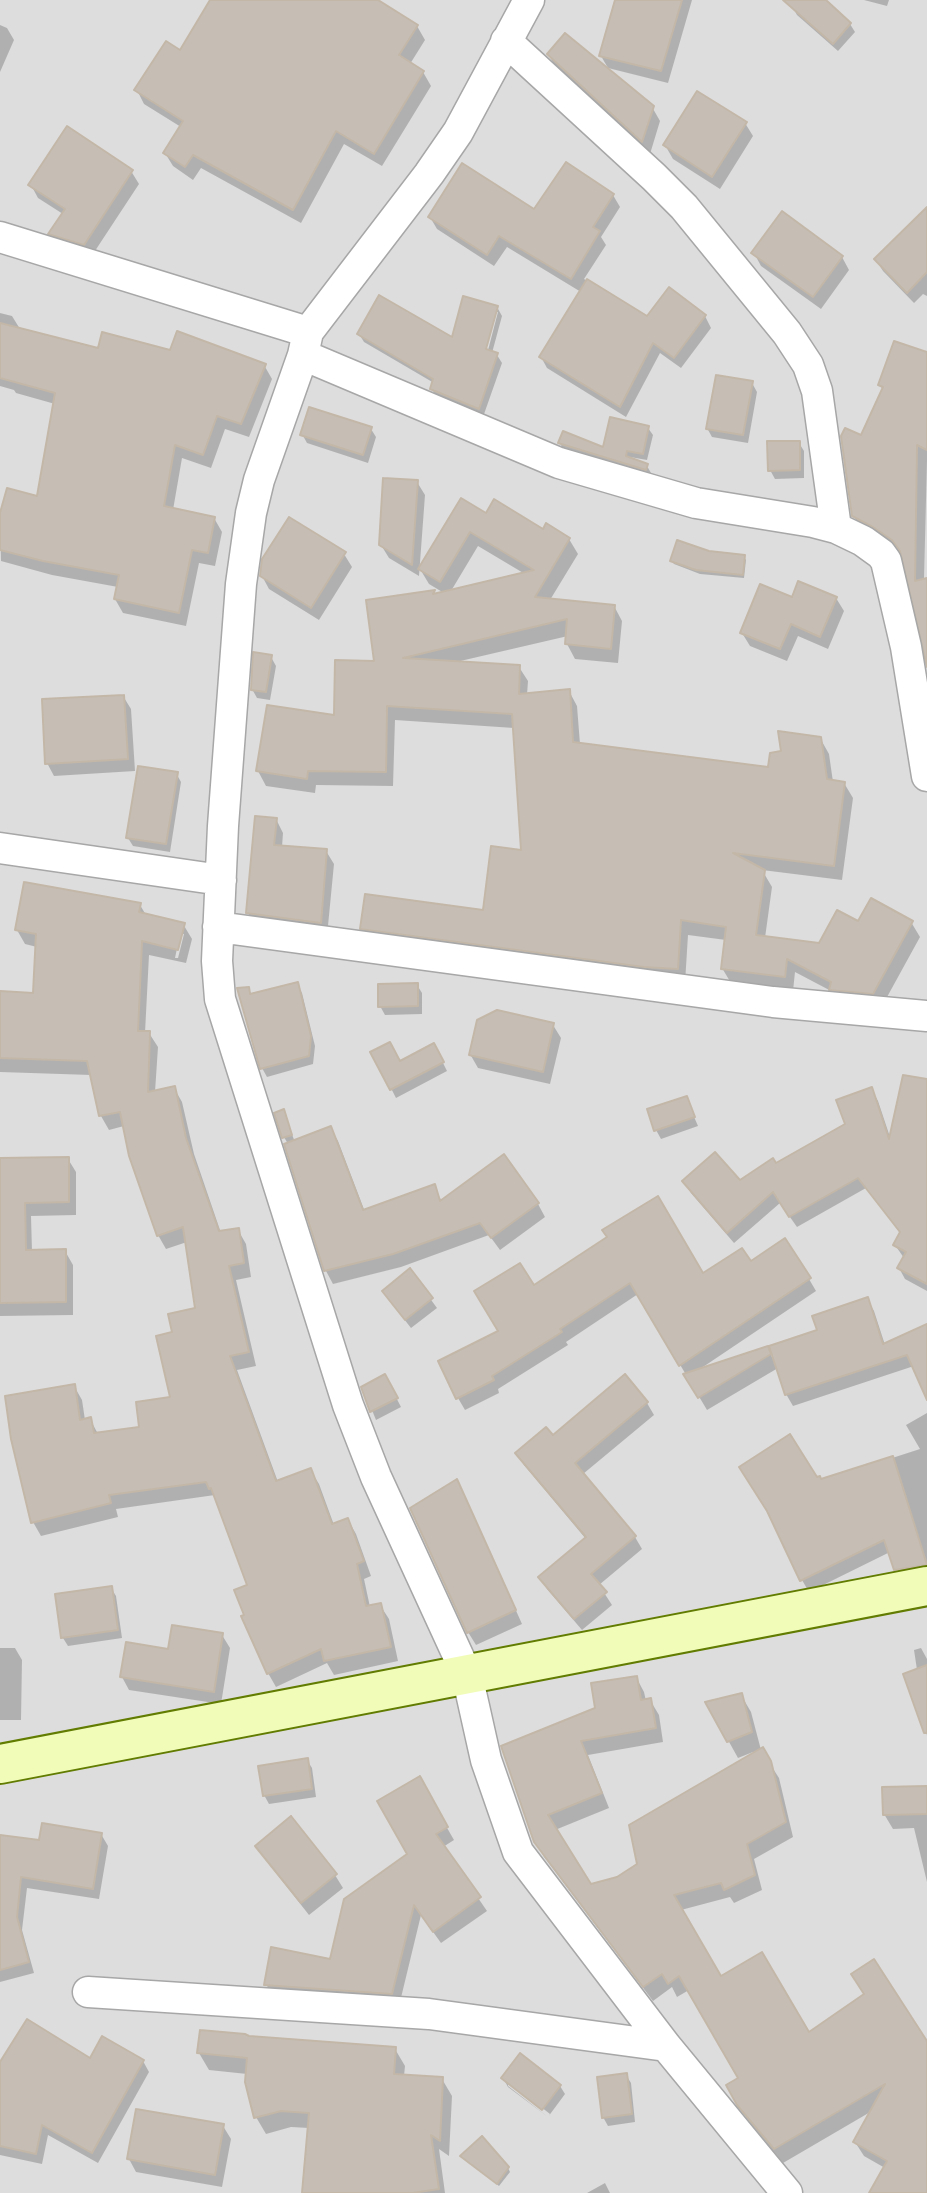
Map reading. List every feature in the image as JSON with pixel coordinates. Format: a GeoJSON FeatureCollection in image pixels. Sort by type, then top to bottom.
{"type":"FeatureCollection","features":[{"type":"Feature","properties":{"kind":"street"},"geometry":{"type":"LineString","coordinates":[[529,0],[458,132],[306,344],[259,480],[251,513],[241,584],[218,927],[220,999],[348,1405],[376,1477],[467,1675],[486,1760],[518,1852],[666,2046],[786,2193]]}},
{"type":"Feature","properties":{"kind":"street"},"geometry":{"type":"LineString","coordinates":[[506,41],[669,192],[788,333],[808,365],[817,391],[836,528]]}},
{"type":"Feature","properties":{"kind":"street"},"geometry":{"type":"LineString","coordinates":[[0,237],[306,344],[559,463],[696,503],[813,522],[836,528],[863,541],[886,561],[906,647],[927,776]]}},
{"type":"Feature","properties":{"kind":"street"},"geometry":{"type":"LineString","coordinates":[[0,848],[221,880]]}},
{"type":"Feature","properties":{"kind":"street"},"geometry":{"type":"LineString","coordinates":[[218,927],[773,1002],[927,1016]]}},
{"type":"Feature","properties":{"kind":"street"},"geometry":{"type":"LineString","coordinates":[[0,1764],[927,1586]]}},
{"type":"Feature","properties":{"kind":"street"},"geometry":{"type":"LineString","coordinates":[[88,1992],[429,2014],[666,2046]]}},
{"type":"Feature","properties":{"kind":"shaded area"},"geometry":{"type":"Polygon","coordinates":[[[0,0],[927,0],[927,2193],[0,2193],[0,0]]]}},
{"type":"Feature","properties":{"kind":"building"},"geometry":{"type":"Polygon","coordinates":[[[210,0],[378,0],[418,25],[399,55],[424,71],[374,154],[336,131],[293,210],[193,155],[185,167],[163,153],[183,121],[134,90],[166,41],[180,50],[210,0]]]}},
{"type":"Feature","properties":{"kind":"building"},"geometry":{"type":"Polygon","coordinates":[[[615,0],[682,0],[661,71],[599,56],[615,0]]]}},
{"type":"Feature","properties":{"kind":"building"},"geometry":{"type":"Polygon","coordinates":[[[783,0],[826,0],[851,23],[833,44],[783,0]]]}},
{"type":"Feature","properties":{"kind":"building"},"geometry":{"type":"Polygon","coordinates":[[[565,33],[654,106],[642,142],[547,54],[565,33]]]}},
{"type":"Feature","properties":{"kind":"building"},"geometry":{"type":"Polygon","coordinates":[[[697,91],[747,122],[712,177],[663,145],[697,91]]]}},
{"type":"Feature","properties":{"kind":"building"},"geometry":{"type":"Polygon","coordinates":[[[67,126],[133,170],[84,245],[48,234],[65,209],[28,185],[67,126]]]}},
{"type":"Feature","properties":{"kind":"building"},"geometry":{"type":"Polygon","coordinates":[[[566,162],[614,194],[593,227],[600,231],[571,279],[499,236],[487,255],[428,217],[462,163],[534,209],[566,162]]]}},
{"type":"Feature","properties":{"kind":"building"},"geometry":{"type":"Polygon","coordinates":[[[927,207],[927,272],[907,293],[874,259],[927,207]]]}},
{"type":"Feature","properties":{"kind":"building"},"geometry":{"type":"Polygon","coordinates":[[[782,211],[843,256],[813,297],[751,253],[782,211]]]}},
{"type":"Feature","properties":{"kind":"building"},"geometry":{"type":"Polygon","coordinates":[[[587,279],[647,316],[669,287],[706,315],[674,358],[653,343],[620,407],[539,357],[587,279]]]}},
{"type":"Feature","properties":{"kind":"building"},"geometry":{"type":"Polygon","coordinates":[[[379,295],[452,337],[463,296],[498,306],[486,349],[498,353],[479,409],[430,389],[433,379],[357,334],[379,295]]]}},
{"type":"Feature","properties":{"kind":"building"},"geometry":{"type":"Polygon","coordinates":[[[0,323],[98,348],[102,332],[170,350],[177,331],[266,364],[241,424],[217,416],[203,455],[175,445],[164,506],[215,517],[208,553],[192,550],[179,613],[114,599],[119,575],[0,550],[0,513],[7,488],[37,496],[55,393],[0,378],[0,323]]]}},
{"type":"Feature","properties":{"kind":"building"},"geometry":{"type":"Polygon","coordinates":[[[894,341],[927,352],[927,450],[917,445],[915,581],[927,578],[927,667],[900,551],[892,540],[852,516],[841,436],[845,428],[861,435],[883,387],[878,385],[894,341]]]}},
{"type":"Feature","properties":{"kind":"building"},"geometry":{"type":"Polygon","coordinates":[[[716,375],[753,381],[743,435],[706,429],[716,375]]]}},
{"type":"Feature","properties":{"kind":"building"},"geometry":{"type":"Polygon","coordinates":[[[309,407],[372,427],[363,455],[300,435],[309,407]]]}},
{"type":"Feature","properties":{"kind":"building"},"geometry":{"type":"Polygon","coordinates":[[[610,417],[649,426],[643,454],[627,451],[626,456],[648,464],[646,470],[558,443],[563,431],[603,447],[610,417]]]}},
{"type":"Feature","properties":{"kind":"building"},"geometry":{"type":"Polygon","coordinates":[[[767,441],[800,441],[800,470],[768,471],[767,441]]]}},
{"type":"Feature","properties":{"kind":"building"},"geometry":{"type":"Polygon","coordinates":[[[383,478],[418,480],[412,565],[379,545],[383,478]]]}},
{"type":"Feature","properties":{"kind":"building"},"geometry":{"type":"Polygon","coordinates":[[[461,498],[486,513],[494,499],[543,529],[546,523],[570,538],[535,597],[615,605],[611,649],[565,644],[567,619],[403,658],[520,665],[519,694],[570,689],[573,742],[768,767],[770,753],[781,751],[778,731],[821,737],[827,779],[845,782],[834,866],[733,853],[765,870],[756,935],[819,943],[837,910],[858,921],[871,898],[913,921],[873,994],[829,990],[831,982],[787,959],[785,977],[721,969],[726,927],[681,920],[678,969],[644,967],[360,929],[365,894],[483,910],[491,846],[521,850],[512,714],[387,706],[386,772],[308,771],[307,779],[256,771],[267,705],[334,715],[335,660],[374,661],[366,600],[435,590],[433,594],[534,570],[470,532],[440,582],[418,569],[461,498]]]}},
{"type":"Feature","properties":{"kind":"building"},"geometry":{"type":"Polygon","coordinates":[[[289,517],[346,552],[311,608],[260,576],[262,559],[289,517]]]}},
{"type":"Feature","properties":{"kind":"building"},"geometry":{"type":"Polygon","coordinates":[[[677,540],[709,551],[745,555],[743,575],[696,570],[670,561],[677,540]]]}},
{"type":"Feature","properties":{"kind":"building"},"geometry":{"type":"Polygon","coordinates":[[[798,581],[837,597],[820,637],[791,624],[780,649],[740,633],[760,584],[792,597],[798,581]]]}},
{"type":"Feature","properties":{"kind":"building"},"geometry":{"type":"Polygon","coordinates":[[[253,652],[272,655],[266,692],[251,690],[253,652]]]}},
{"type":"Feature","properties":{"kind":"building"},"geometry":{"type":"Polygon","coordinates":[[[124,695],[128,759],[45,764],[42,699],[124,695]]]}},
{"type":"Feature","properties":{"kind":"building"},"geometry":{"type":"Polygon","coordinates":[[[138,766],[178,772],[166,844],[126,838],[138,766]]]}},
{"type":"Feature","properties":{"kind":"building"},"geometry":{"type":"Polygon","coordinates":[[[255,816],[277,818],[274,845],[327,849],[321,923],[246,913],[255,816]]]}},
{"type":"Feature","properties":{"kind":"building"},"geometry":{"type":"Polygon","coordinates":[[[24,882],[141,903],[139,912],[185,923],[178,950],[142,941],[138,1031],[150,1031],[148,1092],[175,1086],[186,1138],[219,1231],[239,1228],[244,1263],[229,1266],[249,1352],[230,1356],[276,1481],[311,1468],[332,1524],[348,1518],[364,1561],[357,1564],[366,1606],[381,1603],[391,1647],[324,1661],[321,1649],[267,1674],[241,1616],[244,1615],[234,1590],[247,1585],[211,1488],[209,1489],[206,1482],[109,1495],[111,1503],[31,1523],[11,1439],[5,1396],[75,1384],[80,1420],[91,1417],[94,1433],[139,1427],[136,1402],[170,1397],[156,1336],[172,1332],[168,1314],[195,1308],[183,1227],[157,1236],[129,1156],[120,1112],[99,1116],[87,1061],[0,1058],[0,991],[33,993],[36,934],[15,930],[24,882]]]}},
{"type":"Feature","properties":{"kind":"building"},"geometry":{"type":"Polygon","coordinates":[[[298,982],[311,1036],[309,1056],[260,1069],[237,988],[249,987],[250,994],[298,982]]]}},
{"type":"Feature","properties":{"kind":"building"},"geometry":{"type":"Polygon","coordinates":[[[418,983],[418,1006],[378,1007],[378,984],[418,983]]]}},
{"type":"Feature","properties":{"kind":"building"},"geometry":{"type":"Polygon","coordinates":[[[497,1010],[554,1023],[543,1072],[469,1055],[477,1020],[497,1010]]]}},
{"type":"Feature","properties":{"kind":"building"},"geometry":{"type":"Polygon","coordinates":[[[390,1042],[400,1061],[434,1043],[444,1062],[390,1090],[370,1052],[390,1042]]]}},
{"type":"Feature","properties":{"kind":"building"},"geometry":{"type":"Polygon","coordinates":[[[903,1075],[927,1079],[927,1284],[897,1268],[906,1252],[893,1245],[900,1232],[858,1178],[789,1217],[773,1192],[727,1233],[682,1181],[715,1152],[740,1180],[773,1158],[776,1163],[845,1124],[836,1100],[872,1087],[889,1139],[903,1075]]]}},
{"type":"Feature","properties":{"kind":"building"},"geometry":{"type":"Polygon","coordinates":[[[687,1096],[695,1117],[654,1131],[647,1109],[687,1096]]]}},
{"type":"Feature","properties":{"kind":"building"},"geometry":{"type":"Polygon","coordinates":[[[284,1109],[292,1135],[282,1138],[274,1113],[284,1109]]]}},
{"type":"Feature","properties":{"kind":"building"},"geometry":{"type":"Polygon","coordinates":[[[331,1126],[363,1210],[435,1184],[440,1201],[504,1154],[539,1203],[491,1238],[480,1223],[393,1254],[324,1271],[284,1144],[331,1126]]]}},
{"type":"Feature","properties":{"kind":"building"},"geometry":{"type":"Polygon","coordinates":[[[69,1157],[69,1202],[25,1203],[26,1250],[66,1249],[66,1302],[0,1303],[0,1158],[69,1157]]]}},
{"type":"Feature","properties":{"kind":"building"},"geometry":{"type":"Polygon","coordinates":[[[658,1196],[703,1273],[742,1248],[751,1261],[785,1238],[811,1278],[679,1366],[630,1283],[560,1329],[562,1332],[492,1376],[494,1380],[456,1399],[438,1361],[498,1331],[474,1291],[520,1263],[534,1285],[607,1237],[602,1230],[658,1196]]]}},
{"type":"Feature","properties":{"kind":"building"},"geometry":{"type":"Polygon","coordinates":[[[410,1268],[433,1298],[405,1320],[382,1291],[410,1268]]]}},
{"type":"Feature","properties":{"kind":"building"},"geometry":{"type":"Polygon","coordinates":[[[868,1297],[883,1344],[927,1324],[927,1400],[907,1355],[785,1395],[769,1346],[817,1330],[812,1316],[868,1297]]]}},
{"type":"Feature","properties":{"kind":"building"},"geometry":{"type":"Polygon","coordinates":[[[768,1346],[771,1354],[698,1398],[683,1374],[768,1346]]]}},
{"type":"Feature","properties":{"kind":"building"},"geometry":{"type":"Polygon","coordinates":[[[385,1374],[398,1398],[370,1412],[361,1387],[385,1374]]]}},
{"type":"Feature","properties":{"kind":"building"},"geometry":{"type":"Polygon","coordinates":[[[625,1374],[648,1402],[575,1463],[636,1536],[591,1574],[607,1592],[574,1619],[538,1577],[586,1537],[515,1453],[546,1427],[553,1435],[625,1374]]]}},
{"type":"Feature","properties":{"kind":"building"},"geometry":{"type":"Polygon","coordinates":[[[790,1434],[817,1477],[820,1476],[821,1479],[893,1456],[927,1565],[894,1570],[884,1540],[800,1581],[767,1511],[739,1467],[790,1434]]]}},
{"type":"Feature","properties":{"kind":"building"},"geometry":{"type":"Polygon","coordinates":[[[457,1479],[516,1610],[467,1633],[410,1508],[457,1479]]]}},
{"type":"Feature","properties":{"kind":"building"},"geometry":{"type":"Polygon","coordinates":[[[112,1586],[118,1630],[61,1638],[55,1594],[112,1586]]]}},
{"type":"Feature","properties":{"kind":"building"},"geometry":{"type":"Polygon","coordinates":[[[172,1625],[223,1633],[214,1692],[120,1677],[126,1642],[168,1649],[172,1625]]]}},
{"type":"Feature","properties":{"kind":"building"},"geometry":{"type":"Polygon","coordinates":[[[927,1665],[927,1733],[924,1733],[903,1674],[927,1665]]]}},
{"type":"Feature","properties":{"kind":"building"},"geometry":{"type":"Polygon","coordinates":[[[637,1676],[641,1700],[651,1698],[656,1728],[581,1741],[602,1793],[548,1815],[591,1884],[617,1877],[637,1864],[629,1825],[763,1747],[771,1761],[786,1822],[747,1844],[755,1875],[724,1890],[721,1883],[674,1895],[721,1976],[762,1952],[809,2032],[864,1994],[851,1974],[874,1959],[927,2041],[927,2193],[869,2193],[887,2161],[853,2142],[885,2084],[774,2149],[737,2105],[726,2085],[738,2078],[679,1976],[668,1984],[662,1974],[643,1987],[534,1842],[501,1746],[595,1708],[591,1683],[637,1676]]]}},
{"type":"Feature","properties":{"kind":"building"},"geometry":{"type":"Polygon","coordinates":[[[742,1693],[752,1732],[727,1742],[705,1702],[742,1693]]]}},
{"type":"Feature","properties":{"kind":"building"},"geometry":{"type":"Polygon","coordinates":[[[308,1758],[312,1789],[263,1796],[258,1766],[308,1758]]]}},
{"type":"Feature","properties":{"kind":"building"},"geometry":{"type":"Polygon","coordinates":[[[420,1776],[448,1827],[436,1834],[481,1897],[433,1932],[414,1905],[392,1994],[264,1985],[271,1947],[330,1959],[344,1899],[407,1854],[377,1801],[420,1776]]]}},
{"type":"Feature","properties":{"kind":"building"},"geometry":{"type":"Polygon","coordinates":[[[927,1786],[927,1814],[883,1815],[882,1787],[927,1786]]]}},
{"type":"Feature","properties":{"kind":"building"},"geometry":{"type":"Polygon","coordinates":[[[291,1816],[337,1874],[301,1903],[255,1846],[291,1816]]]}},
{"type":"Feature","properties":{"kind":"building"},"geometry":{"type":"Polygon","coordinates":[[[42,1823],[102,1833],[93,1889],[21,1877],[17,1917],[29,1962],[0,1970],[0,1835],[39,1840],[42,1823]]]}},
{"type":"Feature","properties":{"kind":"building"},"geometry":{"type":"Polygon","coordinates":[[[27,2019],[90,2058],[102,2036],[144,2060],[92,2153],[42,2125],[36,2154],[0,2146],[0,2062],[27,2019]]]}},
{"type":"Feature","properties":{"kind":"building"},"geometry":{"type":"Polygon","coordinates":[[[200,2030],[396,2047],[394,2074],[443,2077],[440,2141],[431,2135],[439,2189],[412,2193],[302,2193],[309,2113],[281,2111],[254,2118],[245,2082],[247,2058],[197,2053],[200,2030]]]}},
{"type":"Feature","properties":{"kind":"building"},"geometry":{"type":"Polygon","coordinates":[[[520,2053],[561,2085],[542,2110],[501,2078],[520,2053]]]}},
{"type":"Feature","properties":{"kind":"building"},"geometry":{"type":"Polygon","coordinates":[[[627,2073],[632,2114],[602,2118],[597,2077],[627,2073]]]}},
{"type":"Feature","properties":{"kind":"building"},"geometry":{"type":"Polygon","coordinates":[[[136,2109],[224,2124],[215,2175],[127,2159],[136,2109]]]}},
{"type":"Feature","properties":{"kind":"building"},"geometry":{"type":"Polygon","coordinates":[[[482,2136],[509,2167],[497,2184],[460,2156],[482,2136]]]}}]}
